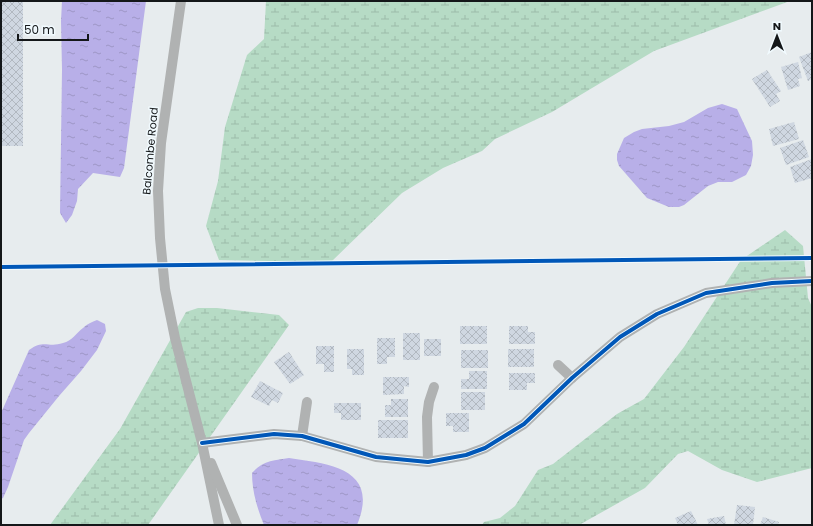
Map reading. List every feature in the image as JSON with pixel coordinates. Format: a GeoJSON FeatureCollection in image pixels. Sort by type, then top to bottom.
{"type":"FeatureCollection","features":[{"type":"Feature","properties":{"kind":"street","name":"Balcombe Road"},"geometry":{"type":"LineString","coordinates":[[181,1],[161,143],[158,191],[159,222],[165,289],[175,338],[202,443],[219,525]]}},
{"type":"Feature","properties":{"kind":"street"},"geometry":{"type":"LineString","coordinates":[[202,443],[274,434],[302,436],[376,457],[428,462],[466,455],[485,448],[524,424],[572,378],[620,337],[657,314],[706,293],[772,283],[812,281]]}},
{"type":"Feature","properties":{"kind":"street"},"geometry":{"type":"LineString","coordinates":[[558,365],[572,378]]}},
{"type":"Feature","properties":{"kind":"street"},"geometry":{"type":"LineString","coordinates":[[428,462],[427,417],[429,402],[434,387]]}},
{"type":"Feature","properties":{"kind":"street"},"geometry":{"type":"LineString","coordinates":[[302,436],[307,402]]}},
{"type":"Feature","properties":{"kind":"street","name":"Balcombe Road"},"geometry":{"type":"LineString","coordinates":[[202,443],[237,525]]}},
{"type":"Feature","properties":{"kind":"green space"},"geometry":{"type":"Polygon","coordinates":[[[266,1],[790,1],[654,51],[552,112],[495,139],[482,151],[443,168],[402,193],[331,262],[219,260],[206,226],[218,181],[225,127],[247,55],[264,39],[266,1]]]}},
{"type":"Feature","properties":{"kind":"green space"},"geometry":{"type":"Polygon","coordinates":[[[785,230],[803,246],[808,298],[812,307],[812,468],[757,482],[722,470],[688,451],[678,454],[645,488],[579,525],[482,525],[484,522],[500,518],[515,506],[538,470],[553,464],[617,414],[644,399],[684,347],[741,260],[785,230]]]}},
{"type":"Feature","properties":{"kind":"green space"},"geometry":{"type":"Polygon","coordinates":[[[198,308],[217,308],[279,315],[289,325],[148,525],[50,525],[120,429],[186,312],[198,308]]]}},
{"type":"Feature","properties":{"kind":"water"},"geometry":{"type":"Polygon","coordinates":[[[62,1],[146,1],[124,168],[120,177],[93,173],[78,189],[77,201],[72,215],[66,223],[60,213],[62,1]]]}},
{"type":"Feature","properties":{"kind":"water"},"geometry":{"type":"Polygon","coordinates":[[[722,104],[737,109],[752,141],[753,155],[751,166],[746,175],[732,182],[718,182],[708,186],[684,205],[679,207],[669,207],[647,198],[619,166],[617,154],[624,138],[642,129],[669,126],[684,122],[708,108],[722,104]]]}},
{"type":"Feature","properties":{"kind":"water"},"geometry":{"type":"Polygon","coordinates":[[[97,320],[105,324],[106,331],[97,350],[24,440],[8,487],[3,498],[1,499],[1,413],[29,350],[42,344],[53,345],[66,342],[86,325],[97,320]]]}},
{"type":"Feature","properties":{"kind":"water"},"geometry":{"type":"Polygon","coordinates":[[[289,458],[321,463],[335,467],[347,473],[357,481],[362,492],[362,506],[357,525],[264,525],[255,499],[252,473],[264,464],[274,460],[289,458]]]}},
{"type":"Feature","properties":{"kind":"building"},"geometry":{"type":"Polygon","coordinates":[[[1,1],[23,1],[23,146],[1,146],[1,1]]]}},
{"type":"Feature","properties":{"kind":"building"},"geometry":{"type":"Polygon","coordinates":[[[812,52],[812,79],[808,81],[799,57],[812,52]]]}},
{"type":"Feature","properties":{"kind":"building"},"geometry":{"type":"Polygon","coordinates":[[[798,62],[802,78],[798,79],[800,86],[788,90],[781,67],[798,62]]]}},
{"type":"Feature","properties":{"kind":"building"},"geometry":{"type":"Polygon","coordinates":[[[767,70],[781,91],[776,94],[780,101],[770,107],[752,79],[767,70]]]}},
{"type":"Feature","properties":{"kind":"building"},"geometry":{"type":"Polygon","coordinates":[[[794,122],[799,139],[773,146],[769,129],[794,122]]]}},
{"type":"Feature","properties":{"kind":"building"},"geometry":{"type":"Polygon","coordinates":[[[803,140],[809,157],[786,165],[780,148],[803,140]]]}},
{"type":"Feature","properties":{"kind":"building"},"geometry":{"type":"Polygon","coordinates":[[[812,159],[812,178],[795,183],[790,167],[812,159]]]}},
{"type":"Feature","properties":{"kind":"building"},"geometry":{"type":"Polygon","coordinates":[[[460,326],[487,326],[487,344],[460,344],[460,326]]]}},
{"type":"Feature","properties":{"kind":"building"},"geometry":{"type":"Polygon","coordinates":[[[509,326],[528,326],[528,332],[535,332],[535,344],[509,344],[509,326]]]}},
{"type":"Feature","properties":{"kind":"building"},"geometry":{"type":"Polygon","coordinates":[[[403,333],[420,333],[420,360],[403,360],[403,333]]]}},
{"type":"Feature","properties":{"kind":"building"},"geometry":{"type":"Polygon","coordinates":[[[377,338],[395,338],[395,357],[387,357],[387,364],[377,364],[377,338]]]}},
{"type":"Feature","properties":{"kind":"building"},"geometry":{"type":"Polygon","coordinates":[[[424,339],[441,339],[441,356],[424,356],[424,339]]]}},
{"type":"Feature","properties":{"kind":"building"},"geometry":{"type":"Polygon","coordinates":[[[316,346],[334,346],[334,372],[324,372],[324,364],[316,364],[316,346]]]}},
{"type":"Feature","properties":{"kind":"building"},"geometry":{"type":"Polygon","coordinates":[[[347,349],[364,349],[364,375],[352,375],[352,369],[347,369],[347,349]]]}},
{"type":"Feature","properties":{"kind":"building"},"geometry":{"type":"Polygon","coordinates":[[[508,349],[534,349],[534,367],[508,367],[508,349]]]}},
{"type":"Feature","properties":{"kind":"building"},"geometry":{"type":"Polygon","coordinates":[[[461,350],[488,350],[488,368],[461,368],[461,350]]]}},
{"type":"Feature","properties":{"kind":"building"},"geometry":{"type":"Polygon","coordinates":[[[289,352],[304,375],[290,384],[274,362],[289,352]]]}},
{"type":"Feature","properties":{"kind":"building"},"geometry":{"type":"Polygon","coordinates":[[[469,371],[487,371],[487,389],[461,389],[461,379],[469,379],[469,371]]]}},
{"type":"Feature","properties":{"kind":"building"},"geometry":{"type":"Polygon","coordinates":[[[509,373],[535,373],[535,383],[527,383],[527,390],[509,390],[509,373]]]}},
{"type":"Feature","properties":{"kind":"building"},"geometry":{"type":"Polygon","coordinates":[[[383,377],[409,377],[409,387],[404,386],[404,394],[383,395],[383,377]]]}},
{"type":"Feature","properties":{"kind":"building"},"geometry":{"type":"Polygon","coordinates":[[[260,381],[283,393],[278,403],[272,400],[269,406],[251,397],[260,381]]]}},
{"type":"Feature","properties":{"kind":"building"},"geometry":{"type":"Polygon","coordinates":[[[461,392],[485,392],[485,410],[461,410],[461,392]]]}},
{"type":"Feature","properties":{"kind":"building"},"geometry":{"type":"Polygon","coordinates":[[[391,399],[408,399],[408,417],[385,417],[385,405],[391,405],[391,399]]]}},
{"type":"Feature","properties":{"kind":"building"},"geometry":{"type":"Polygon","coordinates":[[[334,403],[361,403],[361,420],[341,420],[341,413],[334,413],[334,403]]]}},
{"type":"Feature","properties":{"kind":"building"},"geometry":{"type":"Polygon","coordinates":[[[446,413],[469,413],[469,432],[453,432],[453,426],[446,426],[446,413]]]}},
{"type":"Feature","properties":{"kind":"building"},"geometry":{"type":"Polygon","coordinates":[[[378,420],[408,420],[408,438],[378,438],[378,420]]]}},
{"type":"Feature","properties":{"kind":"building"},"geometry":{"type":"Polygon","coordinates":[[[737,505],[755,507],[753,525],[734,525],[737,505]]]}},
{"type":"Feature","properties":{"kind":"building"},"geometry":{"type":"Polygon","coordinates":[[[691,511],[698,525],[678,525],[675,518],[691,511]]]}},
{"type":"Feature","properties":{"kind":"building"},"geometry":{"type":"Polygon","coordinates":[[[724,516],[726,525],[709,525],[707,519],[724,516]]]}},
{"type":"Feature","properties":{"kind":"building"},"geometry":{"type":"Polygon","coordinates":[[[763,517],[779,522],[778,525],[760,525],[763,517]]]}},
{"type":"Feature","properties":{"kind":"cycle path"},"geometry":{"type":"LineString","coordinates":[[1,267],[812,258]]}},
{"type":"Feature","properties":{"kind":"cycle path"},"geometry":{"type":"LineString","coordinates":[[202,443],[274,434],[302,436],[376,457],[428,462],[466,455],[485,448],[524,424],[572,378],[620,337],[657,314],[706,293],[772,283],[812,281]]}}]}
